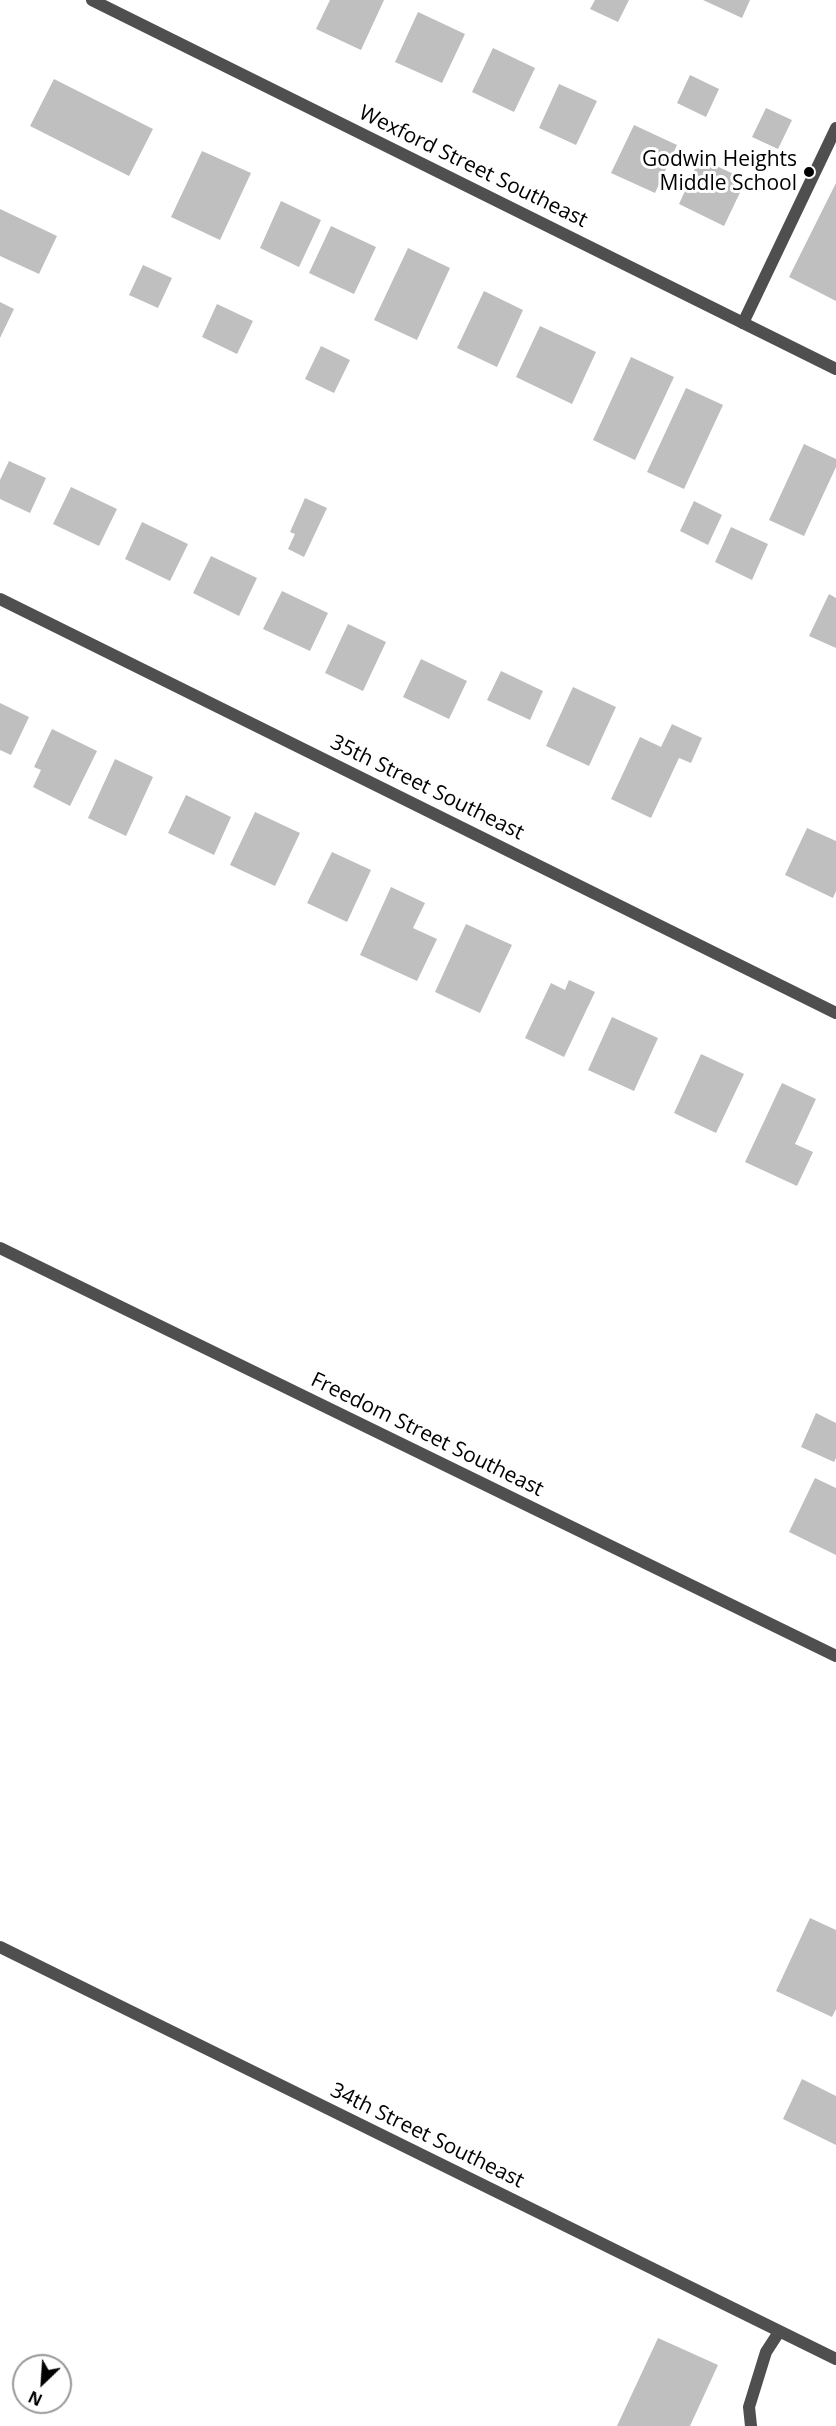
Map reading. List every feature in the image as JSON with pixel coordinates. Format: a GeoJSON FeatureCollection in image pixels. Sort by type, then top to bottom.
{"type":"FeatureCollection","features":[{"type":"Feature","properties":{"kind":"street","name":"Wexford Street Southeast"},"geometry":{"type":"LineString","coordinates":[[92,0],[836,369]]}},
{"type":"Feature","properties":{"kind":"street"},"geometry":{"type":"LineString","coordinates":[[742,322],[836,128]]}},
{"type":"Feature","properties":{"kind":"street","name":"35th Street Southeast"},"geometry":{"type":"LineString","coordinates":[[0,599],[836,1012]]}},
{"type":"Feature","properties":{"kind":"street","name":"Freedom Street Southeast"},"geometry":{"type":"LineString","coordinates":[[0,1248],[836,1656]]}},
{"type":"Feature","properties":{"kind":"street","name":"34th Street Southeast"},"geometry":{"type":"LineString","coordinates":[[0,1947],[836,2360]]}},
{"type":"Feature","properties":{"kind":"street"},"geometry":{"type":"LineString","coordinates":[[751,2426],[749,2407],[766,2352],[779,2331]]}},
{"type":"Feature","properties":{"kind":"building"},"geometry":{"type":"Polygon","coordinates":[[[330,0],[384,0],[361,50],[316,29],[330,0]]]}},
{"type":"Feature","properties":{"kind":"building"},"geometry":{"type":"Polygon","coordinates":[[[595,0],[629,0],[618,22],[590,9],[595,0]]]}},
{"type":"Feature","properties":{"kind":"building"},"geometry":{"type":"Polygon","coordinates":[[[703,0],[750,0],[742,18],[703,0]]]}},
{"type":"Feature","properties":{"kind":"building"},"geometry":{"type":"Polygon","coordinates":[[[418,12],[465,34],[442,83],[395,62],[418,12]]]}},
{"type":"Feature","properties":{"kind":"building"},"geometry":{"type":"Polygon","coordinates":[[[493,48],[535,68],[514,112],[472,92],[493,48]]]}},
{"type":"Feature","properties":{"kind":"building"},"geometry":{"type":"Polygon","coordinates":[[[690,75],[719,89],[706,117],[677,103],[690,75]]]}},
{"type":"Feature","properties":{"kind":"building"},"geometry":{"type":"Polygon","coordinates":[[[54,79],[153,129],[129,176],[30,126],[54,79]]]}},
{"type":"Feature","properties":{"kind":"building"},"geometry":{"type":"Polygon","coordinates":[[[559,84],[597,101],[576,145],[539,128],[559,84]]]}},
{"type":"Feature","properties":{"kind":"building"},"geometry":{"type":"Polygon","coordinates":[[[766,108],[792,120],[778,149],[752,137],[766,108]]]}},
{"type":"Feature","properties":{"kind":"building"},"geometry":{"type":"Polygon","coordinates":[[[634,125],[677,145],[655,193],[611,173],[634,125]]]}},
{"type":"Feature","properties":{"kind":"building"},"geometry":{"type":"Polygon","coordinates":[[[202,151],[251,173],[220,240],[171,217],[202,151]]]}},
{"type":"Feature","properties":{"kind":"building"},"geometry":{"type":"Polygon","coordinates":[[[700,158],[746,180],[724,226],[679,204],[700,158]]]}},
{"type":"Feature","properties":{"kind":"building"},"geometry":{"type":"Polygon","coordinates":[[[836,183],[836,301],[789,277],[836,183]]]}},
{"type":"Feature","properties":{"kind":"building"},"geometry":{"type":"Polygon","coordinates":[[[281,201],[321,220],[299,267],[260,248],[281,201]]]}},
{"type":"Feature","properties":{"kind":"building"},"geometry":{"type":"Polygon","coordinates":[[[0,209],[57,236],[39,274],[0,256],[0,209]]]}},
{"type":"Feature","properties":{"kind":"building"},"geometry":{"type":"Polygon","coordinates":[[[331,226],[376,247],[354,294],[309,273],[331,226]]]}},
{"type":"Feature","properties":{"kind":"building"},"geometry":{"type":"Polygon","coordinates":[[[408,248],[450,268],[417,340],[374,320],[408,248]]]}},
{"type":"Feature","properties":{"kind":"building"},"geometry":{"type":"Polygon","coordinates":[[[143,265],[172,278],[158,308],[129,295],[143,265]]]}},
{"type":"Feature","properties":{"kind":"building"},"geometry":{"type":"Polygon","coordinates":[[[484,291],[523,310],[497,367],[457,348],[484,291]]]}},
{"type":"Feature","properties":{"kind":"building"},"geometry":{"type":"Polygon","coordinates":[[[0,302],[14,309],[0,338],[0,302]]]}},
{"type":"Feature","properties":{"kind":"building"},"geometry":{"type":"Polygon","coordinates":[[[217,304],[253,321],[237,354],[202,337],[217,304]]]}},
{"type":"Feature","properties":{"kind":"building"},"geometry":{"type":"Polygon","coordinates":[[[540,326],[596,352],[572,404],[516,377],[540,326]]]}},
{"type":"Feature","properties":{"kind":"building"},"geometry":{"type":"Polygon","coordinates":[[[321,346],[350,360],[334,393],[305,379],[321,346]]]}},
{"type":"Feature","properties":{"kind":"building"},"geometry":{"type":"Polygon","coordinates":[[[631,357],[674,377],[635,460],[593,440],[631,357]]]}},
{"type":"Feature","properties":{"kind":"building"},"geometry":{"type":"Polygon","coordinates":[[[686,388],[723,405],[684,489],[647,472],[686,388]]]}},
{"type":"Feature","properties":{"kind":"building"},"geometry":{"type":"Polygon","coordinates":[[[804,444],[836,459],[836,467],[804,536],[769,520],[804,444]]]}},
{"type":"Feature","properties":{"kind":"building"},"geometry":{"type":"Polygon","coordinates":[[[9,461],[46,478],[30,513],[0,499],[0,480],[9,461]]]}},
{"type":"Feature","properties":{"kind":"building"},"geometry":{"type":"Polygon","coordinates":[[[71,487],[117,509],[99,546],[53,524],[71,487]]]}},
{"type":"Feature","properties":{"kind":"building"},"geometry":{"type":"Polygon","coordinates":[[[305,498],[327,508],[304,557],[288,549],[295,534],[290,532],[305,498]]]}},
{"type":"Feature","properties":{"kind":"building"},"geometry":{"type":"Polygon","coordinates":[[[694,501],[722,515],[708,545],[680,531],[694,501]]]}},
{"type":"Feature","properties":{"kind":"building"},"geometry":{"type":"Polygon","coordinates":[[[142,522],[188,544],[170,581],[125,559],[142,522]]]}},
{"type":"Feature","properties":{"kind":"building"},"geometry":{"type":"Polygon","coordinates":[[[731,527],[768,544],[752,580],[715,562],[731,527]]]}},
{"type":"Feature","properties":{"kind":"building"},"geometry":{"type":"Polygon","coordinates":[[[211,556],[257,578],[239,616],[193,593],[211,556]]]}},
{"type":"Feature","properties":{"kind":"building"},"geometry":{"type":"Polygon","coordinates":[[[282,591],[328,613],[310,651],[263,629],[282,591]]]}},
{"type":"Feature","properties":{"kind":"building"},"geometry":{"type":"Polygon","coordinates":[[[829,594],[836,598],[836,648],[809,636],[829,594]]]}},
{"type":"Feature","properties":{"kind":"building"},"geometry":{"type":"Polygon","coordinates":[[[348,624],[386,642],[363,691],[325,673],[348,624]]]}},
{"type":"Feature","properties":{"kind":"building"},"geometry":{"type":"Polygon","coordinates":[[[421,659],[467,681],[449,719],[403,697],[421,659]]]}},
{"type":"Feature","properties":{"kind":"building"},"geometry":{"type":"Polygon","coordinates":[[[501,671],[543,691],[530,720],[487,700],[501,671]]]}},
{"type":"Feature","properties":{"kind":"building"},"geometry":{"type":"Polygon","coordinates":[[[573,687],[616,707],[589,766],[546,746],[573,687]]]}},
{"type":"Feature","properties":{"kind":"building"},"geometry":{"type":"Polygon","coordinates":[[[0,703],[29,717],[11,755],[0,750],[0,703]]]}},
{"type":"Feature","properties":{"kind":"building"},"geometry":{"type":"Polygon","coordinates":[[[672,724],[702,738],[691,763],[679,758],[651,818],[611,799],[640,737],[661,747],[672,724]]]}},
{"type":"Feature","properties":{"kind":"building"},"geometry":{"type":"Polygon","coordinates":[[[52,729],[97,751],[70,806],[33,787],[41,770],[34,767],[52,729]]]}},
{"type":"Feature","properties":{"kind":"building"},"geometry":{"type":"Polygon","coordinates":[[[115,759],[153,777],[126,836],[88,818],[115,759]]]}},
{"type":"Feature","properties":{"kind":"building"},"geometry":{"type":"Polygon","coordinates":[[[186,795],[231,817],[214,855],[168,833],[186,795]]]}},
{"type":"Feature","properties":{"kind":"building"},"geometry":{"type":"Polygon","coordinates":[[[255,812],[300,833],[275,886],[230,865],[255,812]]]}},
{"type":"Feature","properties":{"kind":"building"},"geometry":{"type":"Polygon","coordinates":[[[807,828],[836,841],[836,891],[833,898],[785,875],[807,828]]]}},
{"type":"Feature","properties":{"kind":"building"},"geometry":{"type":"Polygon","coordinates":[[[332,852],[371,870],[347,922],[307,903],[332,852]]]}},
{"type":"Feature","properties":{"kind":"building"},"geometry":{"type":"Polygon","coordinates":[[[391,887],[425,903],[413,928],[437,939],[417,981],[360,955],[391,887]]]}},
{"type":"Feature","properties":{"kind":"building"},"geometry":{"type":"Polygon","coordinates":[[[466,924],[512,945],[480,1013],[435,992],[466,924]]]}},
{"type":"Feature","properties":{"kind":"building"},"geometry":{"type":"Polygon","coordinates":[[[569,980],[595,992],[564,1057],[525,1038],[551,983],[565,990],[569,980]]]}},
{"type":"Feature","properties":{"kind":"building"},"geometry":{"type":"Polygon","coordinates":[[[612,1017],[658,1038],[634,1091],[588,1070],[612,1017]]]}},
{"type":"Feature","properties":{"kind":"building"},"geometry":{"type":"Polygon","coordinates":[[[701,1054],[744,1074],[716,1133],[674,1113],[701,1054]]]}},
{"type":"Feature","properties":{"kind":"building"},"geometry":{"type":"Polygon","coordinates":[[[782,1083],[816,1099],[795,1144],[813,1152],[797,1186],[745,1162],[782,1083]]]}},
{"type":"Feature","properties":{"kind":"building"},"geometry":{"type":"Polygon","coordinates":[[[816,1413],[836,1423],[834,1462],[801,1447],[816,1413]]]}},
{"type":"Feature","properties":{"kind":"building"},"geometry":{"type":"Polygon","coordinates":[[[815,1478],[836,1488],[836,1555],[789,1532],[815,1478]]]}},
{"type":"Feature","properties":{"kind":"building"},"geometry":{"type":"Polygon","coordinates":[[[810,1918],[836,1930],[836,2009],[832,2017],[776,1991],[810,1918]]]}},
{"type":"Feature","properties":{"kind":"building"},"geometry":{"type":"Polygon","coordinates":[[[802,2079],[836,2096],[836,2145],[783,2119],[802,2079]]]}},
{"type":"Feature","properties":{"kind":"building"},"geometry":{"type":"Polygon","coordinates":[[[658,2338],[718,2365],[690,2426],[617,2426],[658,2338]]]}},
{"type":"Feature","properties":{"kind":"place","name":"Godwin Heights Middle School"},"geometry":{"type":"Point","coordinates":[809,172]}}]}
